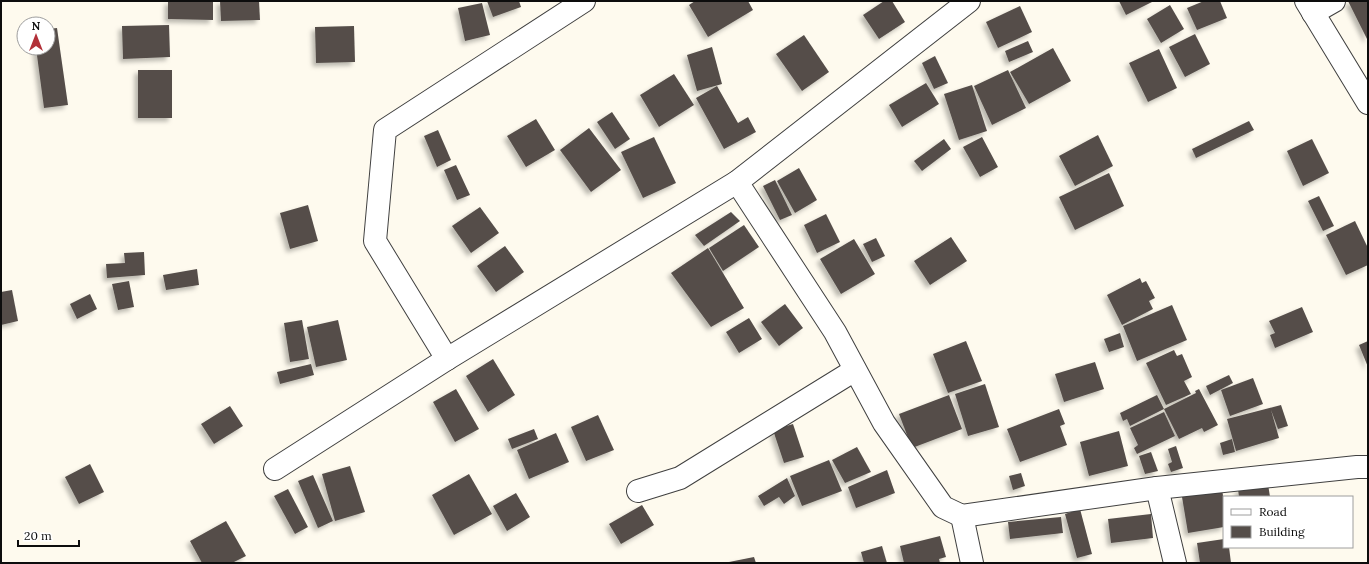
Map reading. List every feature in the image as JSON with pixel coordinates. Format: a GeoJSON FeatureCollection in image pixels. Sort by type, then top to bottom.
{"type":"FeatureCollection","features":[{"type":"Feature","properties":{"kind":"street"},"geometry":{"type":"LineString","coordinates":[[447,359],[375,241],[385,130],[584,1]]}},
{"type":"Feature","properties":{"kind":"street"},"geometry":{"type":"LineString","coordinates":[[275,469],[447,359],[737,182],[969,1]]}},
{"type":"Feature","properties":{"kind":"street"},"geometry":{"type":"LineString","coordinates":[[1334,1],[1309,7],[1368,103]]}},
{"type":"Feature","properties":{"kind":"street"},"geometry":{"type":"LineString","coordinates":[[737,182],[835,332],[884,423],[943,507],[962,516],[1157,488],[1368,467]]}},
{"type":"Feature","properties":{"kind":"street"},"geometry":{"type":"LineString","coordinates":[[638,491],[680,478],[855,370]]}},
{"type":"Feature","properties":{"kind":"street"},"geometry":{"type":"LineString","coordinates":[[1157,488],[1175,563]]}},
{"type":"Feature","properties":{"kind":"street"},"geometry":{"type":"LineString","coordinates":[[962,516],[972,563]]}},
{"type":"Feature","properties":{"kind":"building"},"geometry":{"type":"Polygon","coordinates":[[[168,1],[213,1],[213,20],[168,19],[168,1]]]}},
{"type":"Feature","properties":{"kind":"building"},"geometry":{"type":"Polygon","coordinates":[[[220,1],[259,1],[260,20],[221,21],[220,1]]]}},
{"type":"Feature","properties":{"kind":"building"},"geometry":{"type":"Polygon","coordinates":[[[487,1],[519,1],[521,7],[493,17],[487,1]]]}},
{"type":"Feature","properties":{"kind":"building"},"geometry":{"type":"Polygon","coordinates":[[[695,1],[748,1],[753,10],[708,37],[689,5],[695,1]]]}},
{"type":"Feature","properties":{"kind":"building"},"geometry":{"type":"Polygon","coordinates":[[[884,1],[892,1],[905,22],[879,39],[863,15],[884,1]]]}},
{"type":"Feature","properties":{"kind":"building"},"geometry":{"type":"Polygon","coordinates":[[[1119,1],[1154,1],[1126,15],[1119,1]]]}},
{"type":"Feature","properties":{"kind":"building"},"geometry":{"type":"Polygon","coordinates":[[[1204,1],[1220,1],[1227,18],[1197,30],[1187,8],[1204,1]]]}},
{"type":"Feature","properties":{"kind":"building"},"geometry":{"type":"Polygon","coordinates":[[[1348,1],[1368,1],[1368,39],[1367,39],[1348,1]]]}},
{"type":"Feature","properties":{"kind":"building"},"geometry":{"type":"Polygon","coordinates":[[[482,3],[490,35],[465,41],[458,8],[482,3]]]}},
{"type":"Feature","properties":{"kind":"building"},"geometry":{"type":"Polygon","coordinates":[[[1170,5],[1184,29],[1161,43],[1147,19],[1170,5]]]}},
{"type":"Feature","properties":{"kind":"building"},"geometry":{"type":"Polygon","coordinates":[[[1020,6],[1032,32],[998,48],[986,22],[1020,6]]]}},
{"type":"Feature","properties":{"kind":"building"},"geometry":{"type":"Polygon","coordinates":[[[169,25],[170,57],[123,59],[122,26],[169,25]]]}},
{"type":"Feature","properties":{"kind":"building"},"geometry":{"type":"Polygon","coordinates":[[[354,26],[355,62],[316,63],[315,27],[354,26]]]}},
{"type":"Feature","properties":{"kind":"building"},"geometry":{"type":"Polygon","coordinates":[[[56,28],[68,105],[44,108],[37,56],[56,56],[56,28]]]}},
{"type":"Feature","properties":{"kind":"building"},"geometry":{"type":"Polygon","coordinates":[[[1195,34],[1210,64],[1185,77],[1169,47],[1195,34]]]}},
{"type":"Feature","properties":{"kind":"building"},"geometry":{"type":"Polygon","coordinates":[[[804,35],[829,72],[802,91],[776,54],[804,35]]]}},
{"type":"Feature","properties":{"kind":"building"},"geometry":{"type":"Polygon","coordinates":[[[1028,41],[1033,52],[1009,62],[1005,51],[1028,41]]]}},
{"type":"Feature","properties":{"kind":"building"},"geometry":{"type":"Polygon","coordinates":[[[712,47],[722,84],[697,91],[687,55],[712,47]]]}},
{"type":"Feature","properties":{"kind":"building"},"geometry":{"type":"Polygon","coordinates":[[[1053,48],[1071,81],[1029,104],[1010,72],[1053,48]]]}},
{"type":"Feature","properties":{"kind":"building"},"geometry":{"type":"Polygon","coordinates":[[[1159,49],[1177,88],[1148,102],[1129,63],[1159,49]]]}},
{"type":"Feature","properties":{"kind":"building"},"geometry":{"type":"Polygon","coordinates":[[[935,56],[948,83],[934,89],[922,63],[935,56]]]}},
{"type":"Feature","properties":{"kind":"building"},"geometry":{"type":"Polygon","coordinates":[[[138,70],[172,70],[172,118],[138,118],[138,70]]]}},
{"type":"Feature","properties":{"kind":"building"},"geometry":{"type":"Polygon","coordinates":[[[1008,70],[1026,108],[992,125],[974,86],[1008,70]]]}},
{"type":"Feature","properties":{"kind":"building"},"geometry":{"type":"Polygon","coordinates":[[[674,74],[694,105],[659,127],[640,95],[674,74]]]}},
{"type":"Feature","properties":{"kind":"building"},"geometry":{"type":"Polygon","coordinates":[[[926,83],[939,104],[902,127],[889,105],[926,83]]]}},
{"type":"Feature","properties":{"kind":"building"},"geometry":{"type":"Polygon","coordinates":[[[972,85],[987,131],[959,140],[944,94],[972,85]]]}},
{"type":"Feature","properties":{"kind":"building"},"geometry":{"type":"Polygon","coordinates":[[[717,86],[738,123],[748,117],[756,132],[724,149],[696,98],[717,86]]]}},
{"type":"Feature","properties":{"kind":"building"},"geometry":{"type":"Polygon","coordinates":[[[612,112],[630,139],[615,149],[597,122],[612,112]]]}},
{"type":"Feature","properties":{"kind":"building"},"geometry":{"type":"Polygon","coordinates":[[[536,119],[555,150],[526,167],[507,136],[536,119]]]}},
{"type":"Feature","properties":{"kind":"building"},"geometry":{"type":"Polygon","coordinates":[[[1249,121],[1254,130],[1196,158],[1192,149],[1249,121]]]}},
{"type":"Feature","properties":{"kind":"building"},"geometry":{"type":"Polygon","coordinates":[[[589,128],[621,170],[591,192],[560,150],[589,128]]]}},
{"type":"Feature","properties":{"kind":"building"},"geometry":{"type":"Polygon","coordinates":[[[438,130],[451,160],[437,167],[424,136],[438,130]]]}},
{"type":"Feature","properties":{"kind":"building"},"geometry":{"type":"Polygon","coordinates":[[[1098,135],[1113,166],[1075,186],[1059,156],[1098,135]]]}},
{"type":"Feature","properties":{"kind":"building"},"geometry":{"type":"Polygon","coordinates":[[[654,137],[676,183],[643,198],[621,152],[654,137]]]}},
{"type":"Feature","properties":{"kind":"building"},"geometry":{"type":"Polygon","coordinates":[[[982,137],[998,167],[980,177],[963,147],[982,137]]]}},
{"type":"Feature","properties":{"kind":"building"},"geometry":{"type":"Polygon","coordinates":[[[944,139],[951,149],[922,171],[914,161],[944,139]]]}},
{"type":"Feature","properties":{"kind":"building"},"geometry":{"type":"Polygon","coordinates":[[[1312,139],[1329,173],[1303,186],[1287,151],[1312,139]]]}},
{"type":"Feature","properties":{"kind":"building"},"geometry":{"type":"Polygon","coordinates":[[[456,165],[470,195],[457,200],[444,170],[456,165]]]}},
{"type":"Feature","properties":{"kind":"building"},"geometry":{"type":"Polygon","coordinates":[[[799,168],[817,200],[795,213],[777,181],[799,168]]]}},
{"type":"Feature","properties":{"kind":"building"},"geometry":{"type":"Polygon","coordinates":[[[1109,173],[1124,206],[1075,230],[1059,197],[1109,173]]]}},
{"type":"Feature","properties":{"kind":"building"},"geometry":{"type":"Polygon","coordinates":[[[775,180],[792,215],[780,220],[763,186],[775,180]]]}},
{"type":"Feature","properties":{"kind":"building"},"geometry":{"type":"Polygon","coordinates":[[[1319,196],[1334,226],[1323,231],[1308,201],[1319,196]]]}},
{"type":"Feature","properties":{"kind":"building"},"geometry":{"type":"Polygon","coordinates":[[[308,205],[318,241],[290,249],[280,213],[308,205]]]}},
{"type":"Feature","properties":{"kind":"building"},"geometry":{"type":"Polygon","coordinates":[[[480,207],[499,233],[471,253],[452,226],[480,207]]]}},
{"type":"Feature","properties":{"kind":"building"},"geometry":{"type":"Polygon","coordinates":[[[731,212],[740,221],[704,246],[695,235],[731,212]]]}},
{"type":"Feature","properties":{"kind":"building"},"geometry":{"type":"Polygon","coordinates":[[[826,214],[840,242],[817,253],[804,225],[826,214]]]}},
{"type":"Feature","properties":{"kind":"building"},"geometry":{"type":"Polygon","coordinates":[[[1355,221],[1368,248],[1368,265],[1346,275],[1326,235],[1355,221]]]}},
{"type":"Feature","properties":{"kind":"building"},"geometry":{"type":"Polygon","coordinates":[[[744,225],[759,247],[723,271],[709,248],[744,225]]]}},
{"type":"Feature","properties":{"kind":"building"},"geometry":{"type":"Polygon","coordinates":[[[951,237],[967,261],[930,285],[914,261],[951,237]]]}},
{"type":"Feature","properties":{"kind":"building"},"geometry":{"type":"Polygon","coordinates":[[[876,238],[885,256],[872,262],[863,244],[876,238]]]}},
{"type":"Feature","properties":{"kind":"building"},"geometry":{"type":"Polygon","coordinates":[[[854,239],[875,274],[841,294],[820,259],[854,239]]]}},
{"type":"Feature","properties":{"kind":"building"},"geometry":{"type":"Polygon","coordinates":[[[505,246],[524,272],[496,292],[477,266],[505,246]]]}},
{"type":"Feature","properties":{"kind":"building"},"geometry":{"type":"Polygon","coordinates":[[[708,248],[744,308],[711,327],[671,273],[708,248]]]}},
{"type":"Feature","properties":{"kind":"building"},"geometry":{"type":"Polygon","coordinates":[[[144,252],[145,275],[107,278],[106,264],[125,263],[124,253],[144,252]]]}},
{"type":"Feature","properties":{"kind":"building"},"geometry":{"type":"Polygon","coordinates":[[[197,269],[199,285],[166,290],[163,275],[197,269]]]}},
{"type":"Feature","properties":{"kind":"building"},"geometry":{"type":"Polygon","coordinates":[[[1140,278],[1142,283],[1146,281],[1155,298],[1149,301],[1153,309],[1122,325],[1107,295],[1140,278]]]}},
{"type":"Feature","properties":{"kind":"building"},"geometry":{"type":"Polygon","coordinates":[[[129,281],[134,307],[118,310],[112,284],[129,281]]]}},
{"type":"Feature","properties":{"kind":"building"},"geometry":{"type":"Polygon","coordinates":[[[12,290],[18,321],[1,325],[1,292],[12,290]]]}},
{"type":"Feature","properties":{"kind":"building"},"geometry":{"type":"Polygon","coordinates":[[[90,294],[97,309],[77,319],[70,304],[90,294]]]}},
{"type":"Feature","properties":{"kind":"building"},"geometry":{"type":"Polygon","coordinates":[[[785,304],[803,328],[779,346],[761,322],[785,304]]]}},
{"type":"Feature","properties":{"kind":"building"},"geometry":{"type":"Polygon","coordinates":[[[1172,305],[1187,340],[1137,361],[1123,326],[1172,305]]]}},
{"type":"Feature","properties":{"kind":"building"},"geometry":{"type":"Polygon","coordinates":[[[1302,307],[1313,332],[1275,348],[1270,335],[1275,333],[1269,321],[1302,307]]]}},
{"type":"Feature","properties":{"kind":"building"},"geometry":{"type":"Polygon","coordinates":[[[749,318],[762,339],[739,353],[726,332],[749,318]]]}},
{"type":"Feature","properties":{"kind":"building"},"geometry":{"type":"Polygon","coordinates":[[[302,320],[309,359],[290,362],[284,323],[302,320]]]}},
{"type":"Feature","properties":{"kind":"building"},"geometry":{"type":"Polygon","coordinates":[[[338,320],[347,360],[316,367],[307,327],[338,320]]]}},
{"type":"Feature","properties":{"kind":"building"},"geometry":{"type":"Polygon","coordinates":[[[1120,333],[1124,347],[1109,352],[1104,339],[1120,333]]]}},
{"type":"Feature","properties":{"kind":"building"},"geometry":{"type":"Polygon","coordinates":[[[966,341],[982,381],[948,393],[933,354],[966,341]]]}},
{"type":"Feature","properties":{"kind":"building"},"geometry":{"type":"Polygon","coordinates":[[[1368,341],[1368,367],[1359,345],[1368,341]]]}},
{"type":"Feature","properties":{"kind":"building"},"geometry":{"type":"Polygon","coordinates":[[[1174,350],[1177,356],[1182,354],[1192,377],[1184,381],[1191,394],[1166,405],[1146,363],[1174,350]]]}},
{"type":"Feature","properties":{"kind":"building"},"geometry":{"type":"Polygon","coordinates":[[[493,359],[515,395],[488,412],[466,376],[493,359]]]}},
{"type":"Feature","properties":{"kind":"building"},"geometry":{"type":"Polygon","coordinates":[[[1095,362],[1104,389],[1064,402],[1055,374],[1095,362]]]}},
{"type":"Feature","properties":{"kind":"building"},"geometry":{"type":"Polygon","coordinates":[[[311,364],[314,375],[280,384],[277,372],[311,364]]]}},
{"type":"Feature","properties":{"kind":"building"},"geometry":{"type":"Polygon","coordinates":[[[1229,375],[1233,383],[1210,395],[1206,386],[1229,375]]]}},
{"type":"Feature","properties":{"kind":"building"},"geometry":{"type":"Polygon","coordinates":[[[1253,378],[1263,404],[1230,416],[1221,390],[1253,378]]]}},
{"type":"Feature","properties":{"kind":"building"},"geometry":{"type":"Polygon","coordinates":[[[985,384],[999,427],[968,436],[955,394],[985,384]]]}},
{"type":"Feature","properties":{"kind":"building"},"geometry":{"type":"Polygon","coordinates":[[[456,389],[479,429],[455,442],[433,402],[456,389]]]}},
{"type":"Feature","properties":{"kind":"building"},"geometry":{"type":"Polygon","coordinates":[[[1199,389],[1218,425],[1204,432],[1202,428],[1179,439],[1164,409],[1196,393],[1195,391],[1199,389]]]}},
{"type":"Feature","properties":{"kind":"building"},"geometry":{"type":"Polygon","coordinates":[[[949,395],[962,429],[912,448],[899,414],[949,395]]]}},
{"type":"Feature","properties":{"kind":"building"},"geometry":{"type":"Polygon","coordinates":[[[1157,395],[1164,409],[1130,426],[1127,419],[1123,421],[1120,413],[1157,395]]]}},
{"type":"Feature","properties":{"kind":"building"},"geometry":{"type":"Polygon","coordinates":[[[1281,405],[1288,426],[1278,429],[1271,410],[1279,438],[1236,451],[1227,419],[1281,405]]]}},
{"type":"Feature","properties":{"kind":"building"},"geometry":{"type":"Polygon","coordinates":[[[230,406],[243,426],[214,444],[201,424],[230,406]]]}},
{"type":"Feature","properties":{"kind":"building"},"geometry":{"type":"Polygon","coordinates":[[[1059,409],[1065,424],[1060,426],[1067,445],[1020,462],[1007,429],[1059,409]]]}},
{"type":"Feature","properties":{"kind":"building"},"geometry":{"type":"Polygon","coordinates":[[[1164,412],[1175,436],[1137,454],[1134,448],[1138,445],[1130,428],[1164,412]]]}},
{"type":"Feature","properties":{"kind":"building"},"geometry":{"type":"Polygon","coordinates":[[[598,415],[614,450],[586,461],[571,427],[598,415]]]}},
{"type":"Feature","properties":{"kind":"building"},"geometry":{"type":"Polygon","coordinates":[[[793,424],[804,457],[784,463],[773,430],[793,424]]]}},
{"type":"Feature","properties":{"kind":"building"},"geometry":{"type":"Polygon","coordinates":[[[534,429],[538,439],[512,449],[508,439],[534,429]]]}},
{"type":"Feature","properties":{"kind":"building"},"geometry":{"type":"Polygon","coordinates":[[[1119,431],[1128,466],[1089,476],[1080,442],[1119,431]]]}},
{"type":"Feature","properties":{"kind":"building"},"geometry":{"type":"Polygon","coordinates":[[[556,433],[569,462],[529,479],[517,450],[556,433]]]}},
{"type":"Feature","properties":{"kind":"building"},"geometry":{"type":"Polygon","coordinates":[[[1232,439],[1235,452],[1223,455],[1220,443],[1232,439]]]}},
{"type":"Feature","properties":{"kind":"building"},"geometry":{"type":"Polygon","coordinates":[[[1176,446],[1183,468],[1171,472],[1168,464],[1172,462],[1168,449],[1176,446]]]}},
{"type":"Feature","properties":{"kind":"building"},"geometry":{"type":"Polygon","coordinates":[[[857,447],[871,472],[845,483],[832,460],[857,447]]]}},
{"type":"Feature","properties":{"kind":"building"},"geometry":{"type":"Polygon","coordinates":[[[1151,452],[1158,471],[1145,474],[1139,456],[1151,452]]]}},
{"type":"Feature","properties":{"kind":"building"},"geometry":{"type":"Polygon","coordinates":[[[829,460],[842,491],[802,506],[790,476],[829,460]]]}},
{"type":"Feature","properties":{"kind":"building"},"geometry":{"type":"Polygon","coordinates":[[[90,464],[104,492],[79,504],[65,477],[90,464]]]}},
{"type":"Feature","properties":{"kind":"building"},"geometry":{"type":"Polygon","coordinates":[[[350,466],[365,512],[335,521],[322,474],[350,466]]]}},
{"type":"Feature","properties":{"kind":"building"},"geometry":{"type":"Polygon","coordinates":[[[887,470],[895,493],[856,508],[848,487],[887,470]]]}},
{"type":"Feature","properties":{"kind":"building"},"geometry":{"type":"Polygon","coordinates":[[[1021,473],[1025,486],[1013,490],[1009,476],[1021,473]]]}},
{"type":"Feature","properties":{"kind":"building"},"geometry":{"type":"Polygon","coordinates":[[[469,474],[492,514],[454,535],[432,495],[469,474]]]}},
{"type":"Feature","properties":{"kind":"building"},"geometry":{"type":"Polygon","coordinates":[[[313,475],[333,521],[318,528],[298,481],[313,475]]]}},
{"type":"Feature","properties":{"kind":"building"},"geometry":{"type":"Polygon","coordinates":[[[787,478],[795,496],[784,504],[779,497],[764,506],[758,496],[787,478]]]}},
{"type":"Feature","properties":{"kind":"building"},"geometry":{"type":"Polygon","coordinates":[[[1268,484],[1270,496],[1239,496],[1238,489],[1268,484]]]}},
{"type":"Feature","properties":{"kind":"building"},"geometry":{"type":"Polygon","coordinates":[[[288,489],[308,527],[295,534],[274,496],[288,489]]]}},
{"type":"Feature","properties":{"kind":"building"},"geometry":{"type":"Polygon","coordinates":[[[1222,490],[1223,527],[1188,533],[1182,497],[1222,490]]]}},
{"type":"Feature","properties":{"kind":"building"},"geometry":{"type":"Polygon","coordinates":[[[516,493],[530,517],[507,531],[493,506],[516,493]]]}},
{"type":"Feature","properties":{"kind":"building"},"geometry":{"type":"Polygon","coordinates":[[[642,505],[654,525],[621,544],[609,524],[642,505]]]}},
{"type":"Feature","properties":{"kind":"building"},"geometry":{"type":"Polygon","coordinates":[[[1080,509],[1092,554],[1077,558],[1065,514],[1080,509]]]}},
{"type":"Feature","properties":{"kind":"building"},"geometry":{"type":"Polygon","coordinates":[[[1151,514],[1153,538],[1111,543],[1108,519],[1151,514]]]}},
{"type":"Feature","properties":{"kind":"building"},"geometry":{"type":"Polygon","coordinates":[[[1061,517],[1063,533],[1010,539],[1008,522],[1061,517]]]}},
{"type":"Feature","properties":{"kind":"building"},"geometry":{"type":"Polygon","coordinates":[[[226,521],[246,556],[232,563],[202,563],[190,541],[226,521]]]}},
{"type":"Feature","properties":{"kind":"building"},"geometry":{"type":"Polygon","coordinates":[[[940,536],[946,557],[939,559],[940,563],[904,563],[900,546],[940,536]]]}},
{"type":"Feature","properties":{"kind":"building"},"geometry":{"type":"Polygon","coordinates":[[[1223,539],[1223,548],[1229,548],[1231,563],[1200,563],[1197,543],[1223,539]]]}},
{"type":"Feature","properties":{"kind":"building"},"geometry":{"type":"Polygon","coordinates":[[[882,546],[887,563],[864,563],[861,552],[882,546]]]}},
{"type":"Feature","properties":{"kind":"building"},"geometry":{"type":"Polygon","coordinates":[[[754,557],[756,563],[729,563],[729,562],[754,557]]]}}]}
